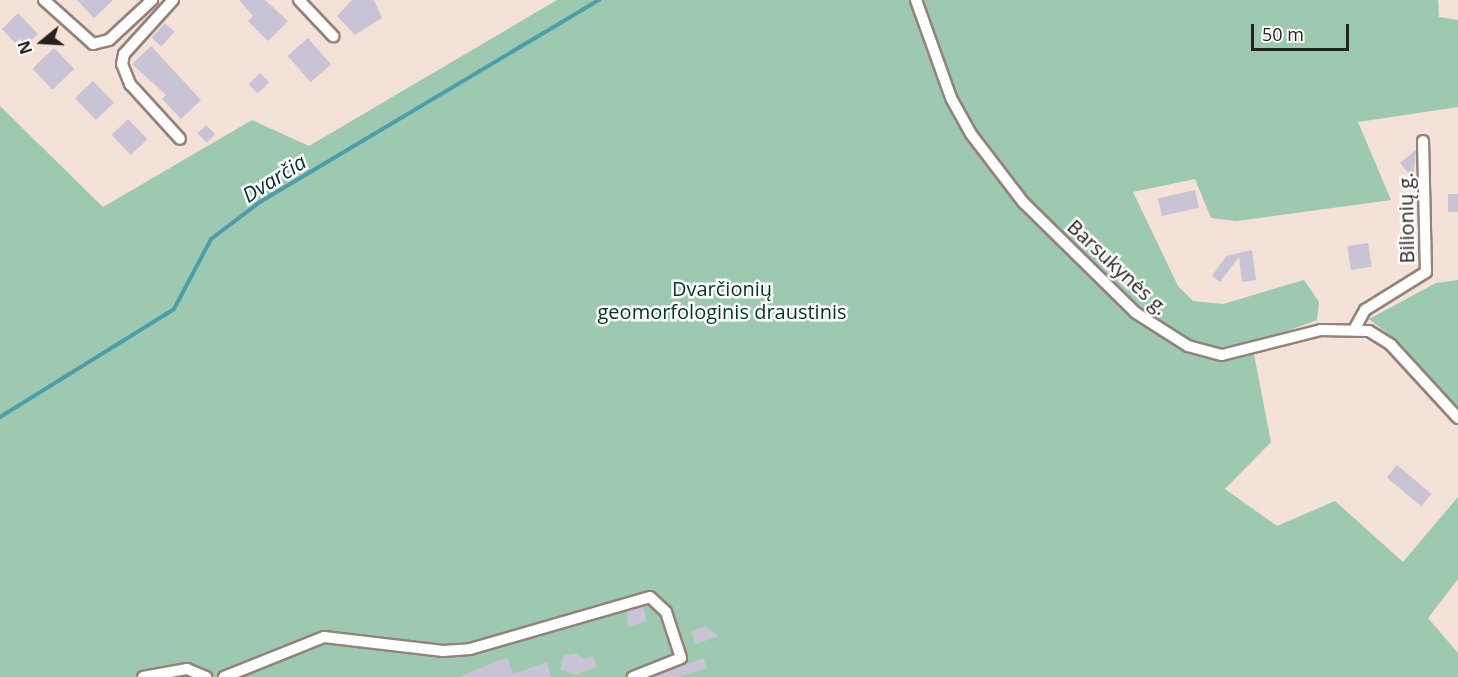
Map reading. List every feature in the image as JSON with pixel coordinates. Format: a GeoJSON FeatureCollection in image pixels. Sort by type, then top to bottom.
{"type":"FeatureCollection","features":[{"type":"Feature","properties":{"kind":"street"},"geometry":{"type":"LineString","coordinates":[[44,0],[93,44],[109,40],[152,0]]}},
{"type":"Feature","properties":{"kind":"street"},"geometry":{"type":"LineString","coordinates":[[173,0],[124,54],[122,64],[130,84],[180,139]]}},
{"type":"Feature","properties":{"kind":"street"},"geometry":{"type":"LineString","coordinates":[[299,0],[333,36]]}},
{"type":"Feature","properties":{"kind":"street","name":"Barsukynės g."},"geometry":{"type":"LineString","coordinates":[[916,0],[951,98],[971,134],[1023,202],[1165,335],[1222,355],[1321,330],[1355,328],[1390,345],[1458,418]]}},
{"type":"Feature","properties":{"kind":"street","name":"Bilionių g."},"geometry":{"type":"LineString","coordinates":[[1355,328],[1365,310],[1426,272],[1423,141]]}},
{"type":"Feature","properties":{"kind":"street"},"geometry":{"type":"LineString","coordinates":[[224,677],[324,638],[444,651],[470,649],[650,597],[666,612],[681,658],[633,677]]}},
{"type":"Feature","properties":{"kind":"street"},"geometry":{"type":"LineString","coordinates":[[143,677],[187,669],[207,677]]}},
{"type":"Feature","properties":{"kind":"green space","name":"Dvarčionių geomorfologinis draustinis"},"geometry":{"type":"Polygon","coordinates":[[[557,0],[1438,0],[1439,17],[1458,20],[1458,107],[1358,122],[1391,200],[1237,221],[1211,218],[1195,179],[1133,192],[1178,286],[1193,301],[1223,304],[1304,280],[1319,302],[1317,320],[1252,344],[1271,442],[1225,489],[1277,526],[1335,501],[1403,562],[1458,497],[1458,579],[1428,618],[1458,653],[1458,677],[0,677],[0,106],[103,207],[252,120],[309,146],[557,0]]]}},
{"type":"Feature","properties":{"kind":"green space"},"geometry":{"type":"Polygon","coordinates":[[[1458,280],[1458,410],[1401,344],[1369,319],[1436,283],[1458,280]]]}},
{"type":"Feature","properties":{"kind":"building"},"geometry":{"type":"Polygon","coordinates":[[[77,0],[113,0],[94,18],[77,0]]]}},
{"type":"Feature","properties":{"kind":"building"},"geometry":{"type":"Polygon","coordinates":[[[239,0],[265,0],[288,21],[268,41],[248,21],[253,16],[239,0]]]}},
{"type":"Feature","properties":{"kind":"building"},"geometry":{"type":"Polygon","coordinates":[[[352,0],[374,0],[382,18],[355,35],[337,16],[352,0]]]}},
{"type":"Feature","properties":{"kind":"building"},"geometry":{"type":"Polygon","coordinates":[[[18,13],[38,34],[26,45],[20,39],[15,43],[2,29],[18,13]]]}},
{"type":"Feature","properties":{"kind":"building"},"geometry":{"type":"Polygon","coordinates":[[[165,23],[175,32],[161,47],[152,38],[165,23]]]}},
{"type":"Feature","properties":{"kind":"building"},"geometry":{"type":"Polygon","coordinates":[[[308,38],[331,64],[311,82],[288,56],[308,38]]]}},
{"type":"Feature","properties":{"kind":"building"},"geometry":{"type":"Polygon","coordinates":[[[151,46],[201,100],[181,119],[162,99],[166,95],[132,64],[151,46]]]}},
{"type":"Feature","properties":{"kind":"building"},"geometry":{"type":"Polygon","coordinates":[[[54,48],[74,69],[53,90],[32,69],[54,48]]]}},
{"type":"Feature","properties":{"kind":"building"},"geometry":{"type":"Polygon","coordinates":[[[260,73],[269,82],[258,94],[249,84],[260,73]]]}},
{"type":"Feature","properties":{"kind":"building"},"geometry":{"type":"Polygon","coordinates":[[[93,81],[114,103],[96,120],[75,98],[93,81]]]}},
{"type":"Feature","properties":{"kind":"building"},"geometry":{"type":"Polygon","coordinates":[[[128,119],[147,139],[131,155],[111,135],[128,119]]]}},
{"type":"Feature","properties":{"kind":"building"},"geometry":{"type":"Polygon","coordinates":[[[206,125],[215,134],[207,143],[198,133],[206,125]]]}},
{"type":"Feature","properties":{"kind":"building"},"geometry":{"type":"Polygon","coordinates":[[[1416,150],[1413,179],[1400,163],[1416,150]]]}},
{"type":"Feature","properties":{"kind":"building"},"geometry":{"type":"Polygon","coordinates":[[[1195,190],[1199,208],[1162,216],[1158,199],[1195,190]]]}},
{"type":"Feature","properties":{"kind":"building"},"geometry":{"type":"Polygon","coordinates":[[[1448,194],[1458,194],[1458,212],[1448,212],[1448,194]]]}},
{"type":"Feature","properties":{"kind":"building"},"geometry":{"type":"Polygon","coordinates":[[[1368,243],[1372,267],[1351,270],[1347,246],[1368,243]]]}},
{"type":"Feature","properties":{"kind":"building"},"geometry":{"type":"Polygon","coordinates":[[[1252,250],[1256,280],[1242,282],[1239,257],[1220,282],[1212,276],[1226,256],[1252,250]]]}},
{"type":"Feature","properties":{"kind":"building"},"geometry":{"type":"Polygon","coordinates":[[[1397,465],[1431,494],[1421,506],[1387,477],[1397,465]]]}},
{"type":"Feature","properties":{"kind":"building"},"geometry":{"type":"Polygon","coordinates":[[[643,607],[647,621],[628,627],[627,611],[643,607]]]}},
{"type":"Feature","properties":{"kind":"building"},"geometry":{"type":"Polygon","coordinates":[[[705,626],[719,636],[696,644],[691,632],[705,626]]]}},
{"type":"Feature","properties":{"kind":"building"},"geometry":{"type":"Polygon","coordinates":[[[575,653],[585,659],[593,656],[597,667],[576,675],[560,670],[563,656],[575,653]]]}},
{"type":"Feature","properties":{"kind":"building"},"geometry":{"type":"Polygon","coordinates":[[[507,657],[513,674],[547,662],[551,677],[459,677],[507,657]]]}},
{"type":"Feature","properties":{"kind":"building"},"geometry":{"type":"Polygon","coordinates":[[[703,658],[707,668],[679,677],[653,677],[703,658]]]}},
{"type":"Feature","properties":{"kind":"waterway","name":"Dvarčia"},"geometry":{"type":"LineString","coordinates":[[0,417],[174,309],[211,239],[260,202],[599,0]]}}]}
